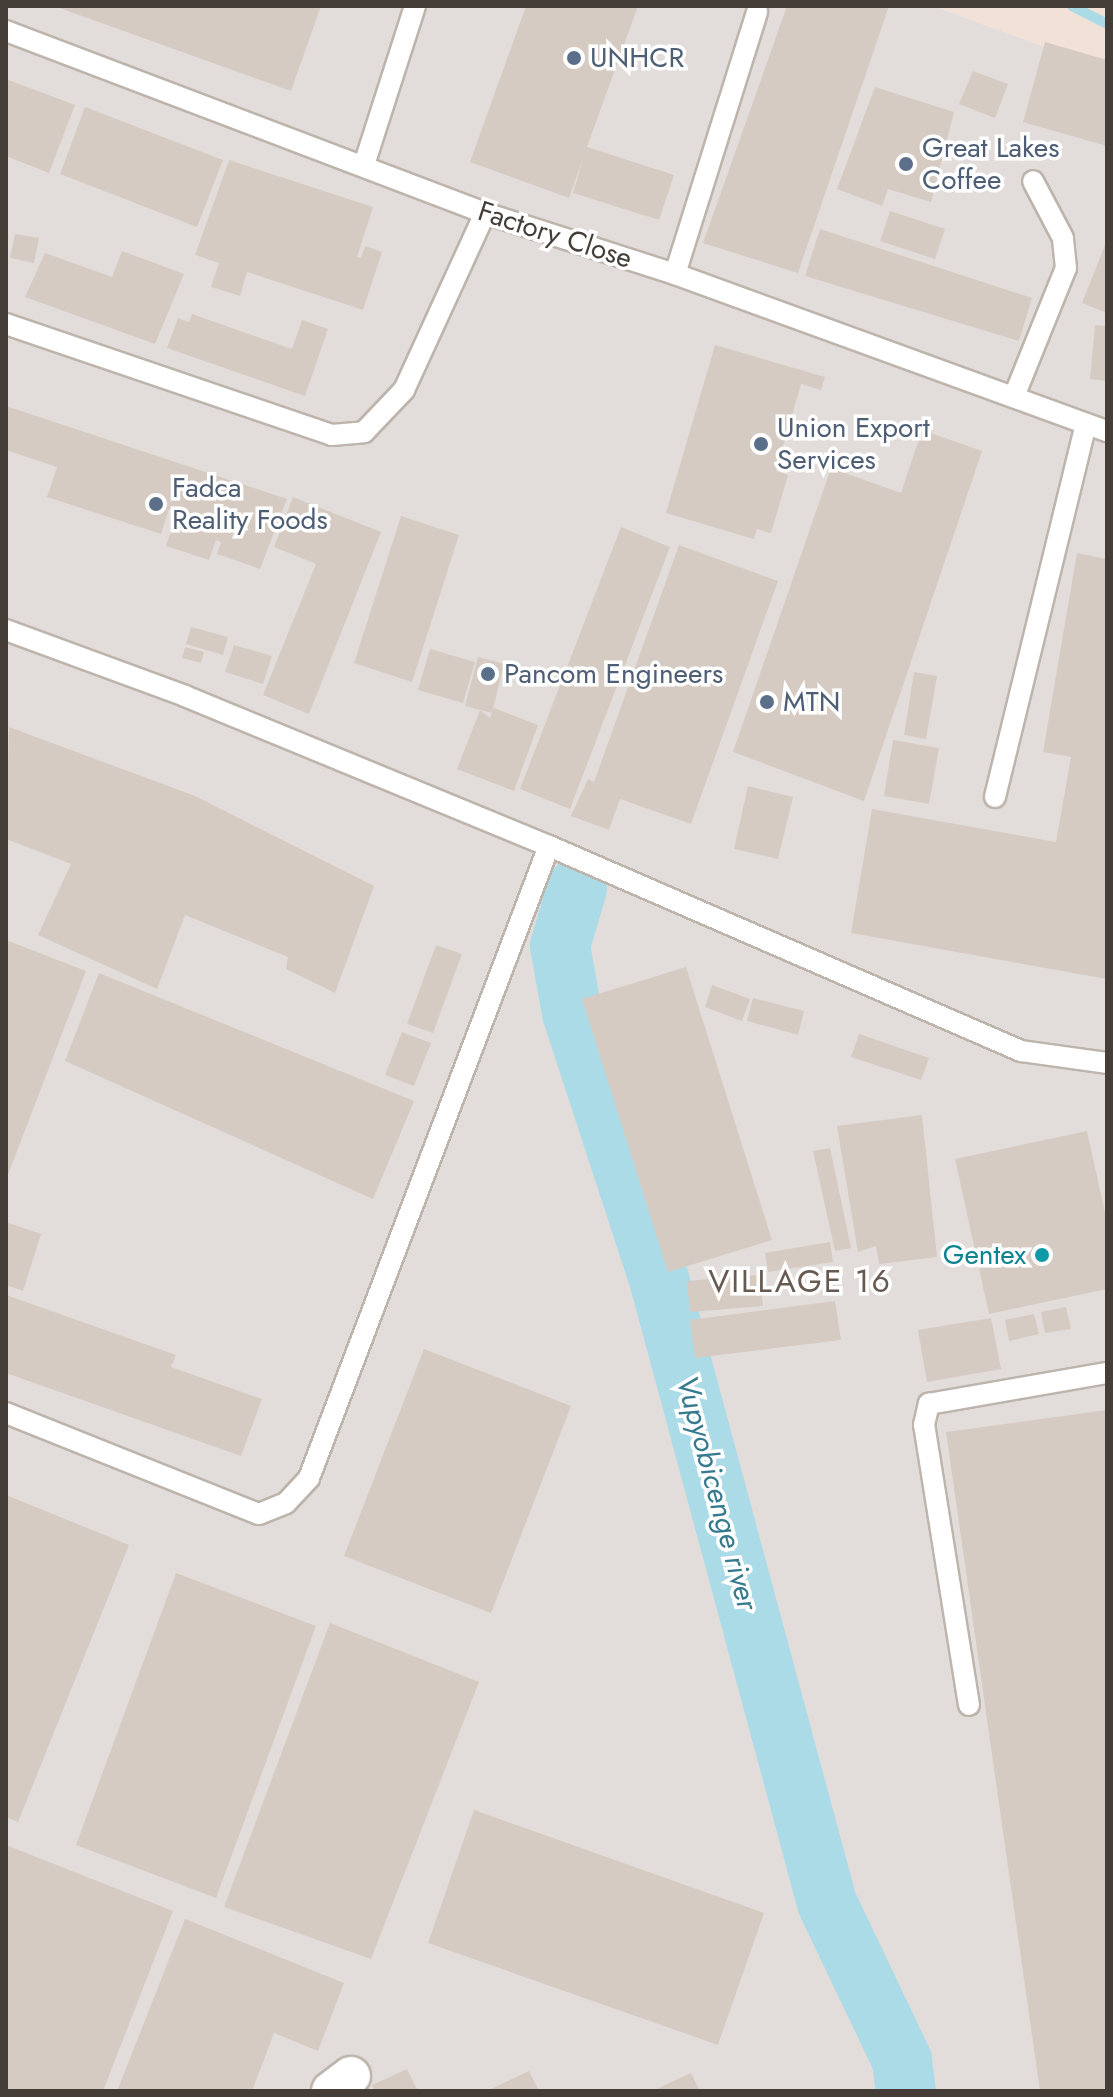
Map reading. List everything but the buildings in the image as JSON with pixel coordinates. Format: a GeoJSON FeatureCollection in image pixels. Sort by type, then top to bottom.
{"type":"FeatureCollection","features":[{"type":"Feature","properties":{"kind":"lane"},"geometry":{"type":"LineString","coordinates":[[364,165],[415,6]]}},
{"type":"Feature","properties":{"kind":"lane"},"geometry":{"type":"LineString","coordinates":[[675,274],[757,12]]}},
{"type":"Feature","properties":{"kind":"lane","name":"Factory Close"},"geometry":{"type":"LineString","coordinates":[[6,31],[485,213],[675,274],[1015,394],[1107,431]]}},
{"type":"Feature","properties":{"kind":"lane"},"geometry":{"type":"LineString","coordinates":[[1015,394],[1066,268],[1063,238],[1033,181]]}},
{"type":"Feature","properties":{"kind":"lane"},"geometry":{"type":"LineString","coordinates":[[6,324],[332,435],[364,432],[404,390],[485,213]]}},
{"type":"Feature","properties":{"kind":"lane"},"geometry":{"type":"LineString","coordinates":[[995,797],[1086,424]]}},
{"type":"Feature","properties":{"kind":"lane"},"geometry":{"type":"LineString","coordinates":[[6,630],[185,696],[549,846],[1021,1051],[1107,1063]]}},
{"type":"Feature","properties":{"kind":"lane"},"geometry":{"type":"LineString","coordinates":[[6,1413],[259,1514],[286,1503],[309,1478],[549,846]]}},
{"type":"Feature","properties":{"kind":"lane"},"geometry":{"type":"LineString","coordinates":[[969,1705],[924,1425],[929,1404],[1107,1373]]}},
{"type":"Feature","properties":{"kind":"shaded area"},"geometry":{"type":"Polygon","coordinates":[[[6,6],[933,6],[1107,70],[1107,2091],[6,2091],[6,6]]]}},
{"type":"Feature","properties":{"kind":"shaded area"},"geometry":{"type":"Polygon","coordinates":[[[933,6],[1107,6],[1107,70],[933,6]]]}},
{"type":"Feature","properties":{"kind":"waterway"},"geometry":{"type":"LineString","coordinates":[[1072,6],[1107,24]]}},
{"type":"Feature","properties":{"kind":"waterway","name":"Vupyobicenge river"},"geometry":{"type":"LineString","coordinates":[[577,888],[560,946],[572,1013],[660,1283],[827,1903],[902,2060],[906,2091]]}},
{"type":"Feature","properties":{"kind":"place","name":"UNHCR"},"geometry":{"type":"Point","coordinates":[574,58]}},
{"type":"Feature","properties":{"kind":"place","name":"Great Lakes Coffee"},"geometry":{"type":"Point","coordinates":[906,164]}},
{"type":"Feature","properties":{"kind":"place","name":"Union Export Services"},"geometry":{"type":"Point","coordinates":[761,444]}},
{"type":"Feature","properties":{"kind":"place","name":"Fadca Reality Foods"},"geometry":{"type":"Point","coordinates":[156,504]}},
{"type":"Feature","properties":{"kind":"place","name":"Pancom Engineers"},"geometry":{"type":"Point","coordinates":[488,674]}},
{"type":"Feature","properties":{"kind":"place","name":"MTN"},"geometry":{"type":"Point","coordinates":[767,702]}},
{"type":"Feature","properties":{"kind":"place","name":"Gentex"},"geometry":{"type":"Point","coordinates":[1042,1255]}},
{"type":"Feature","properties":{"kind":"district","name":"VILLAGE 16"},"geometry":{"type":"Point","coordinates":[800,1281]}}]}
